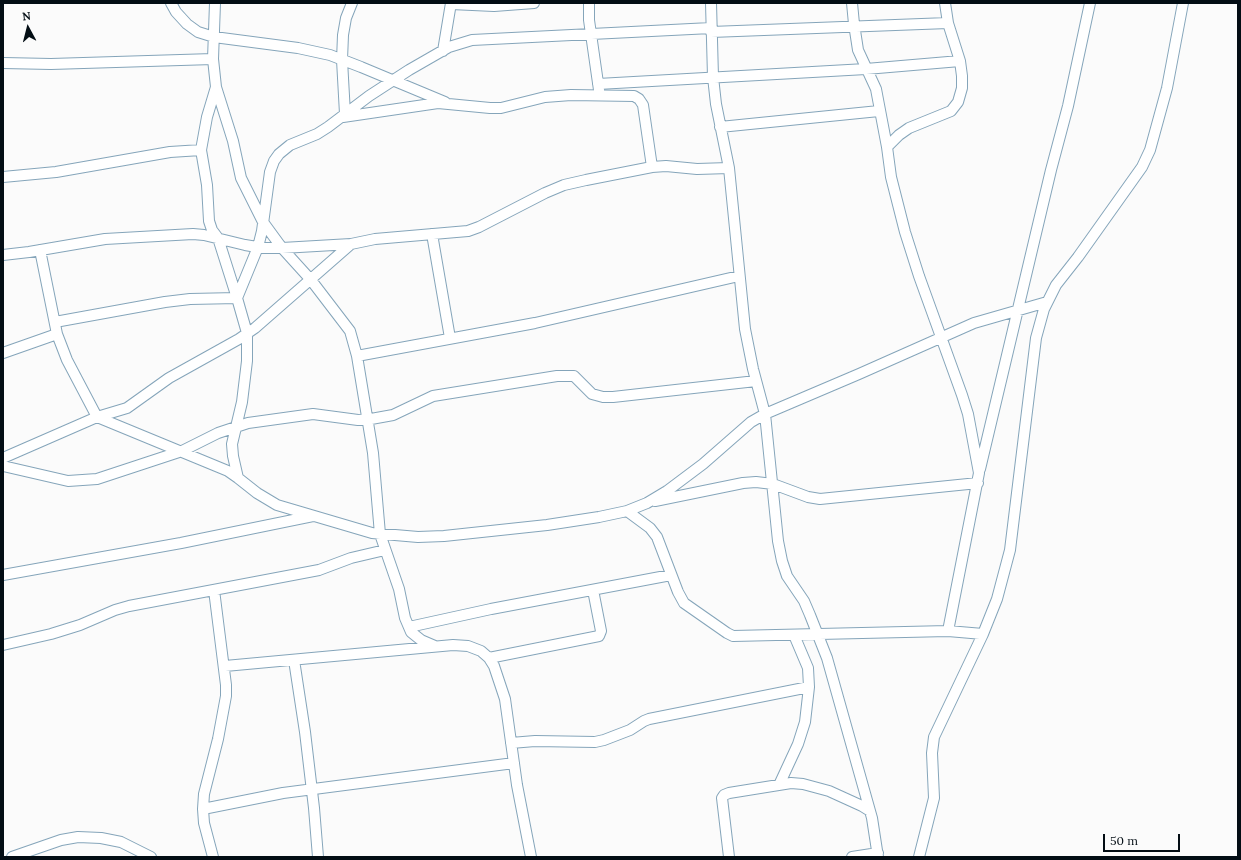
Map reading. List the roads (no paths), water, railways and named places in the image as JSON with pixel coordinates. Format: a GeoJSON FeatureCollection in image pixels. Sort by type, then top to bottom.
{"type":"FeatureCollection","features":[{"type":"Feature","properties":{"kind":"street"},"geometry":{"type":"LineString","coordinates":[[171,3],[176,12],[187,24],[198,32],[214,36],[298,48],[330,55],[447,103]]}},
{"type":"Feature","properties":{"kind":"street"},"geometry":{"type":"LineString","coordinates":[[215,3],[213,59],[216,87],[241,178],[263,222],[282,248],[311,280],[350,332],[357,356],[373,452],[380,534],[399,589],[405,618],[411,632],[421,640],[435,646]]}},
{"type":"Feature","properties":{"kind":"street"},"geometry":{"type":"LineString","coordinates":[[343,116],[343,35],[346,18],[352,3]]}},
{"type":"Feature","properties":{"kind":"street"},"geometry":{"type":"LineString","coordinates":[[443,50],[451,4],[494,6],[534,3]]}},
{"type":"Feature","properties":{"kind":"street"},"geometry":{"type":"LineString","coordinates":[[589,3],[591,33],[599,95]]}},
{"type":"Feature","properties":{"kind":"street"},"geometry":{"type":"LineString","coordinates":[[711,3],[713,77],[720,127],[729,168],[745,329],[756,381],[765,414],[778,541],[787,576],[804,601],[827,658],[870,811],[878,855],[852,857]]}},
{"type":"Feature","properties":{"kind":"street"},"geometry":{"type":"LineString","coordinates":[[852,3],[858,50],[876,90],[891,177],[905,232],[964,401],[978,478]]}},
{"type":"Feature","properties":{"kind":"street"},"geometry":{"type":"LineString","coordinates":[[887,147],[899,135],[909,128],[951,111],[958,102],[962,88],[962,76],[960,61],[948,23],[945,3]]}},
{"type":"Feature","properties":{"kind":"street"},"geometry":{"type":"LineString","coordinates":[[948,631],[978,478],[1050,170],[1068,106],[1090,3]]}},
{"type":"Feature","properties":{"kind":"street"},"geometry":{"type":"LineString","coordinates":[[919,857],[934,798],[932,753],[934,737],[984,634],[997,599],[1010,550],[1036,338],[1044,309],[1056,284],[1078,258],[1142,167],[1150,150],[1167,88],[1183,3]]}},
{"type":"Feature","properties":{"kind":"street"},"geometry":{"type":"LineString","coordinates":[[238,298],[258,247],[270,172],[274,161],[279,154],[290,145],[317,134],[393,80],[443,50],[462,42],[472,40],[591,33],[854,27],[948,23]]}},
{"type":"Feature","properties":{"kind":"street"},"geometry":{"type":"LineString","coordinates":[[3,63],[51,64],[213,59]]}},
{"type":"Feature","properties":{"kind":"street"},"geometry":{"type":"LineString","coordinates":[[598,84],[866,69],[960,61]]}},
{"type":"Feature","properties":{"kind":"street"},"geometry":{"type":"LineString","coordinates":[[216,87],[207,117],[201,150],[208,185],[209,221],[212,230],[218,238],[238,298],[247,333],[245,384],[232,444],[232,456],[238,478]]}},
{"type":"Feature","properties":{"kind":"street"},"geometry":{"type":"LineString","coordinates":[[343,116],[438,103],[501,108],[545,97],[599,95],[634,96],[639,99],[643,105],[652,167]]}},
{"type":"Feature","properties":{"kind":"street"},"geometry":{"type":"LineString","coordinates":[[720,127],[879,111]]}},
{"type":"Feature","properties":{"kind":"street"},"geometry":{"type":"LineString","coordinates":[[3,177],[56,172],[170,152],[201,150]]}},
{"type":"Feature","properties":{"kind":"street"},"geometry":{"type":"LineString","coordinates":[[3,255],[105,239],[129,237],[193,234],[258,247],[282,248],[352,244],[374,239],[468,231],[564,185],[652,167],[729,168]]}},
{"type":"Feature","properties":{"kind":"street"},"geometry":{"type":"LineString","coordinates":[[432,234],[450,338]]}},
{"type":"Feature","properties":{"kind":"street"},"geometry":{"type":"LineString","coordinates":[[3,458],[97,418],[127,408],[169,378],[247,333],[352,244]]}},
{"type":"Feature","properties":{"kind":"street"},"geometry":{"type":"LineString","coordinates":[[40,250],[57,334],[67,360],[97,418],[182,451],[228,471],[267,500],[277,505],[380,534],[418,537],[444,536],[547,525],[599,517],[626,511],[647,503],[743,483],[756,482],[773,484],[808,497],[820,499],[978,478]]}},
{"type":"Feature","properties":{"kind":"street"},"geometry":{"type":"LineString","coordinates":[[357,356],[579,314],[739,276]]}},
{"type":"Feature","properties":{"kind":"street"},"geometry":{"type":"LineString","coordinates":[[55,322],[165,302],[190,299],[238,298]]}},
{"type":"Feature","properties":{"kind":"street"},"geometry":{"type":"LineString","coordinates":[[647,503],[667,491],[703,464],[751,422],[765,414],[974,323],[1048,302]]}},
{"type":"Feature","properties":{"kind":"street"},"geometry":{"type":"LineString","coordinates":[[3,353],[57,334]]}},
{"type":"Feature","properties":{"kind":"street"},"geometry":{"type":"LineString","coordinates":[[3,466],[68,481],[97,479],[182,451],[218,433],[248,423],[313,414],[368,420],[393,415],[433,396],[557,376],[574,376],[592,394],[613,398],[756,381]]}},
{"type":"Feature","properties":{"kind":"street"},"geometry":{"type":"LineString","coordinates":[[626,511],[641,520],[653,532],[684,603],[733,636],[742,637],[948,631],[984,634]]}},
{"type":"Feature","properties":{"kind":"street"},"geometry":{"type":"LineString","coordinates":[[3,575],[181,543],[315,516]]}},
{"type":"Feature","properties":{"kind":"street"},"geometry":{"type":"LineString","coordinates":[[3,645],[51,634],[80,625],[115,610],[129,606],[319,570],[351,558],[385,550]]}},
{"type":"Feature","properties":{"kind":"street"},"geometry":{"type":"LineString","coordinates":[[409,627],[491,609],[671,575]]}},
{"type":"Feature","properties":{"kind":"street"},"geometry":{"type":"LineString","coordinates":[[213,857],[204,823],[204,794],[218,738],[226,696],[225,666],[214,590]]}},
{"type":"Feature","properties":{"kind":"street"},"geometry":{"type":"LineString","coordinates":[[489,658],[599,636],[601,631],[593,590]]}},
{"type":"Feature","properties":{"kind":"street"},"geometry":{"type":"LineString","coordinates":[[779,785],[798,744],[805,722],[809,687],[808,668],[794,635]]}},
{"type":"Feature","properties":{"kind":"street"},"geometry":{"type":"LineString","coordinates":[[225,666],[435,646],[468,646],[481,651],[489,658],[498,676],[505,699],[523,820],[531,857]]}},
{"type":"Feature","properties":{"kind":"street"},"geometry":{"type":"LineString","coordinates":[[294,660],[305,732],[318,857]]}},
{"type":"Feature","properties":{"kind":"street"},"geometry":{"type":"LineString","coordinates":[[511,743],[535,741],[595,742],[630,730],[644,721],[809,687]]}},
{"type":"Feature","properties":{"kind":"street"},"geometry":{"type":"LineString","coordinates":[[203,809],[283,794],[514,763]]}},
{"type":"Feature","properties":{"kind":"street"},"geometry":{"type":"LineString","coordinates":[[729,857],[722,798],[724,795],[729,793],[791,783],[814,786],[836,794],[870,811]]}},
{"type":"Feature","properties":{"kind":"street"},"geometry":{"type":"LineString","coordinates":[[12,857],[61,840],[78,837],[101,838],[121,842],[151,857]]}}]}
